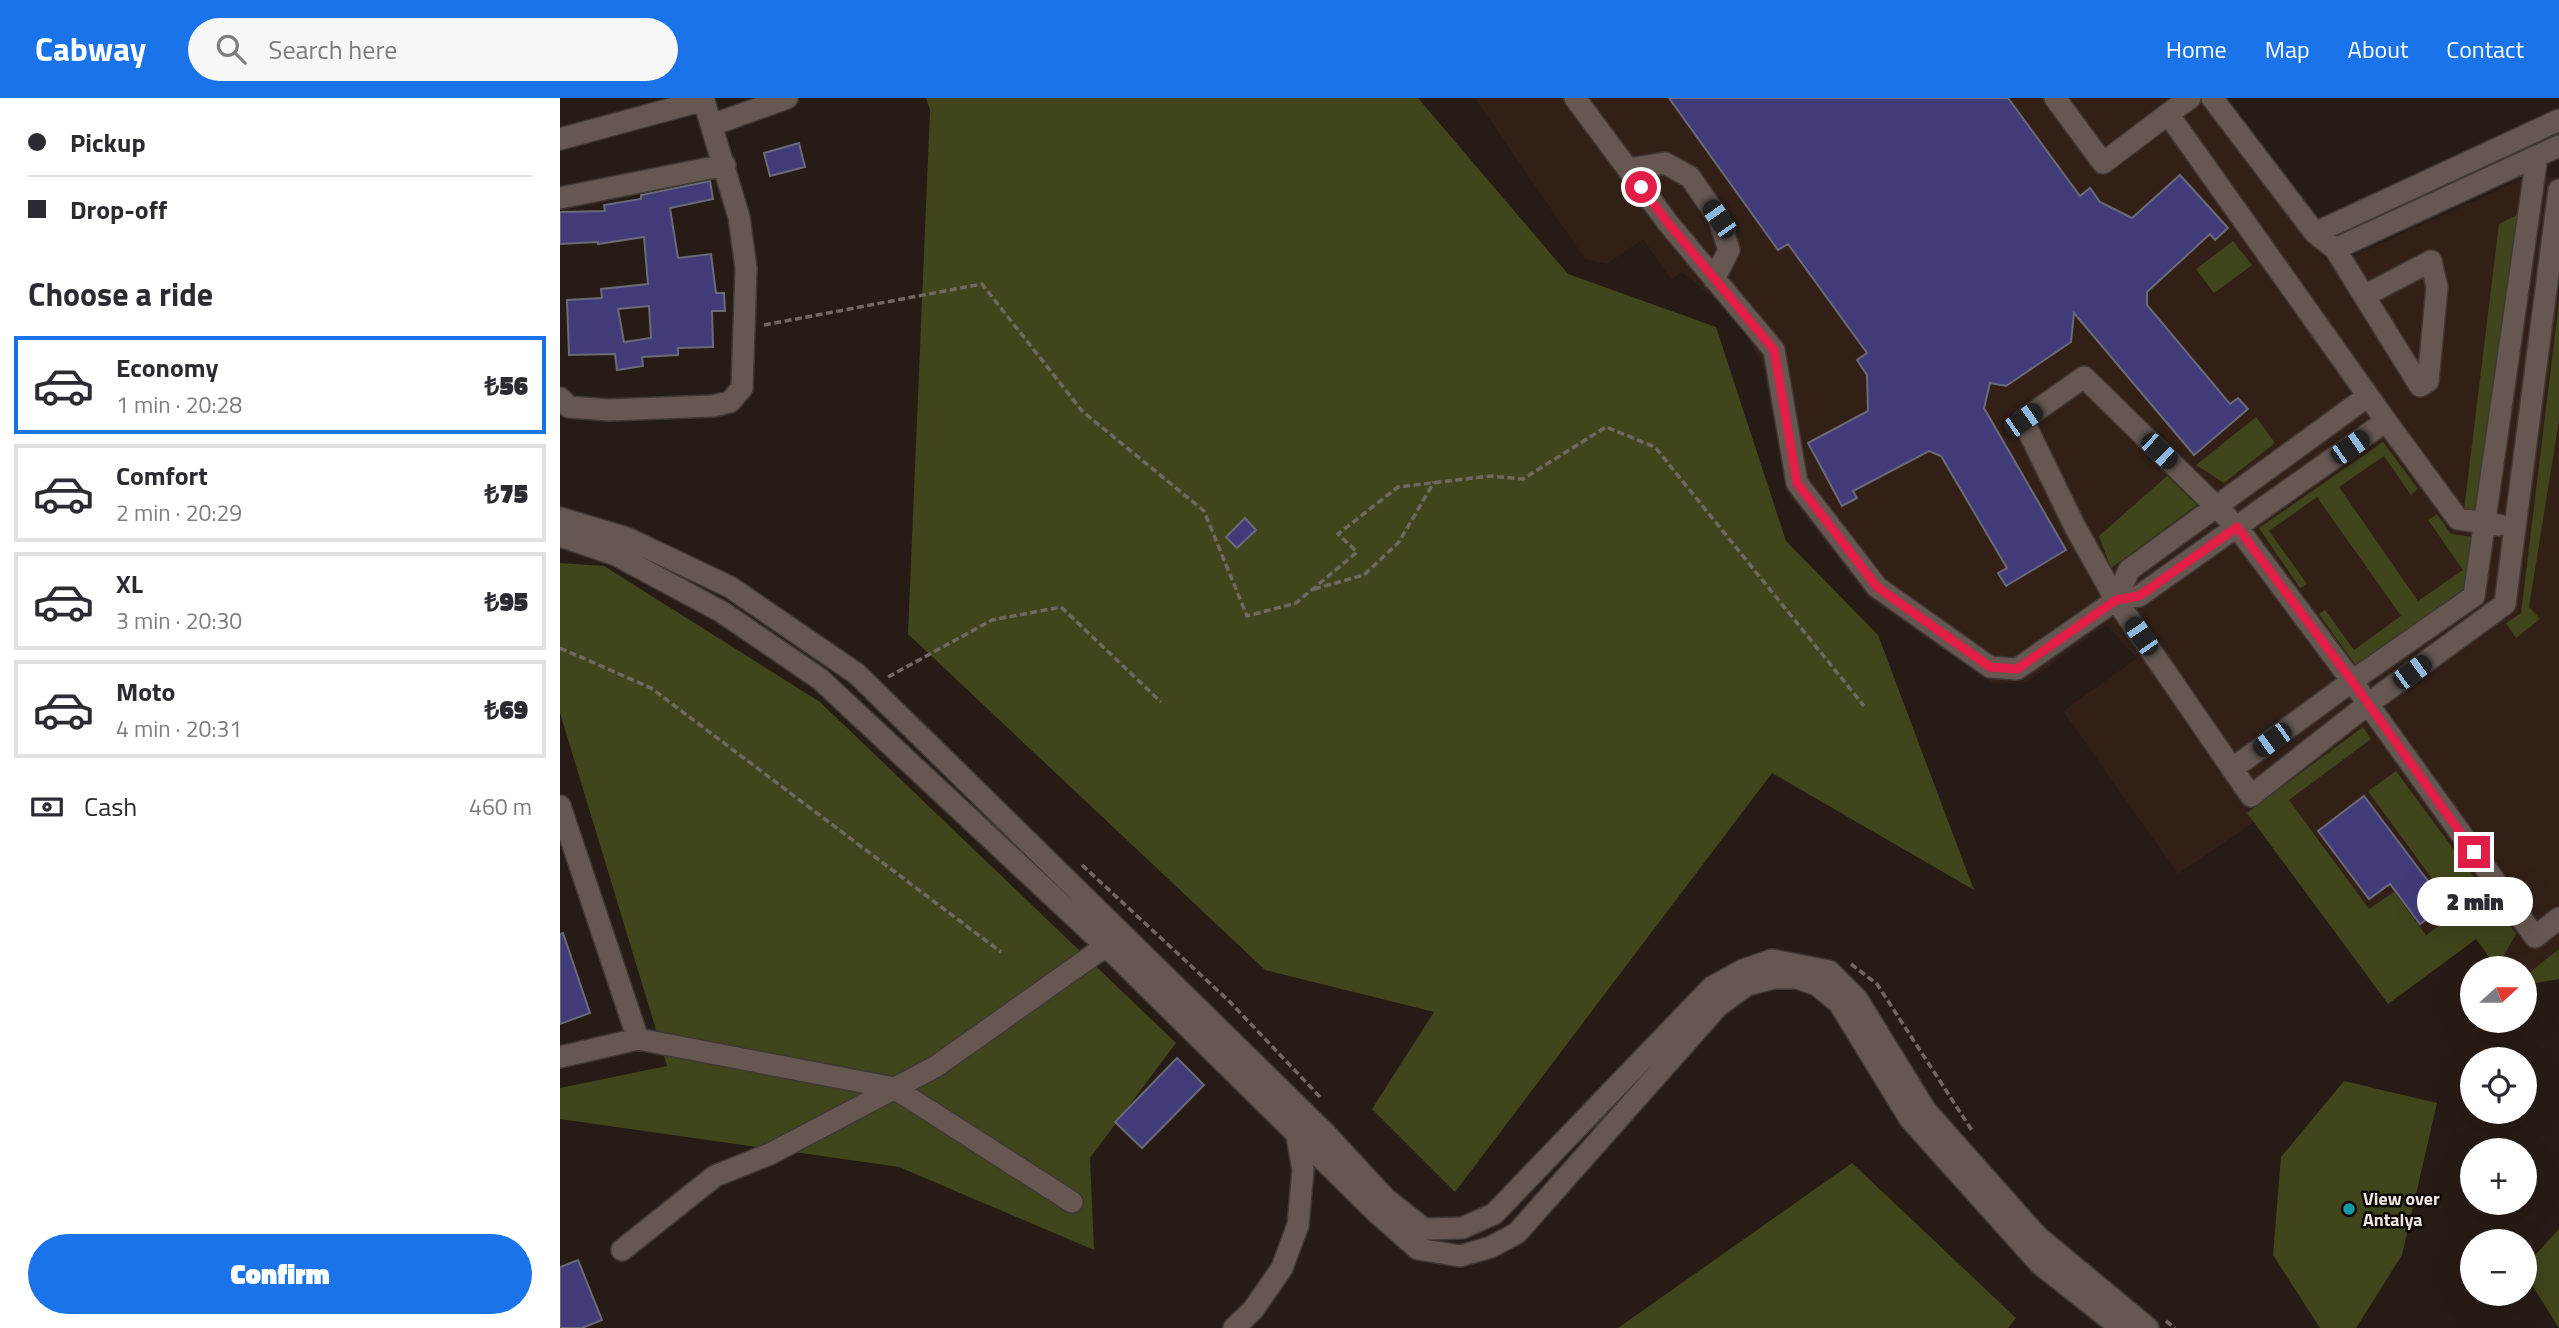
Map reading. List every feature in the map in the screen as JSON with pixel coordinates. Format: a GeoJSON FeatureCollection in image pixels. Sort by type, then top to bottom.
{"type":"FeatureCollection","features":[{"type":"Feature","properties":{"kind":"street"},"geometry":{"type":"LineString","coordinates":[[712,125],[787,98]]}},
{"type":"Feature","properties":{"kind":"street"},"geometry":{"type":"LineString","coordinates":[[1575,98],[1668,223],[1774,350],[1797,483],[1877,587],[1990,667],[2017,669],[2116,600],[2139,596],[2386,421]]}},
{"type":"Feature","properties":{"kind":"street"},"geometry":{"type":"LineString","coordinates":[[2055,98],[2103,163],[2190,98]]}},
{"type":"Feature","properties":{"kind":"street"},"geometry":{"type":"LineString","coordinates":[[2212,98],[2315,233],[2335,249],[2364,296],[2420,386],[2428,381],[2437,287],[2431,261],[2364,296]]}},
{"type":"Feature","properties":{"kind":"street"},"geometry":{"type":"LineString","coordinates":[[560,139],[704,99],[739,217],[746,268],[742,388],[730,402],[722,406],[609,410],[569,407],[560,398]]}},
{"type":"Feature","properties":{"kind":"street"},"geometry":{"type":"LineString","coordinates":[[2168,114],[2458,519],[2515,528]]}},
{"type":"Feature","properties":{"kind":"street"},"geometry":{"type":"LineString","coordinates":[[2315,233],[2559,120]]}},
{"type":"Feature","properties":{"kind":"street"},"geometry":{"type":"LineString","coordinates":[[2335,249],[2559,146]]}},
{"type":"Feature","properties":{"kind":"street"},"geometry":{"type":"LineString","coordinates":[[2232,769],[2474,596],[2537,156]]}},
{"type":"Feature","properties":{"kind":"street"},"geometry":{"type":"LineString","coordinates":[[1628,169],[1665,163],[1690,177],[1719,219],[1729,250],[1714,279]]}},
{"type":"Feature","properties":{"kind":"street"},"geometry":{"type":"LineString","coordinates":[[560,198],[725,165]]}},
{"type":"Feature","properties":{"kind":"street"},"geometry":{"type":"LineString","coordinates":[[2559,190],[2555,261],[2505,604],[2368,704],[2251,796],[2116,600],[2074,527],[2023,420],[2084,377],[2237,527],[2352,681],[2368,704],[2535,937],[2559,918]]}},
{"type":"Feature","properties":{"kind":"street"},"geometry":{"type":"LineString","coordinates":[[2524,250],[2555,261]]}},
{"type":"Feature","properties":{"kind":"street"},"geometry":{"type":"LineString","coordinates":[[2116,600],[2129,569],[2368,396]]}},
{"type":"Feature","properties":{"kind":"street"},"geometry":{"type":"LineString","coordinates":[[560,518],[627,538],[730,587],[857,674],[1324,1132],[1385,1198],[1423,1229],[1462,1228],[1494,1214],[1712,987],[1743,970],[1772,960],[1829,971],[1857,999],[1926,1111],[2037,1236],[2156,1324]]}},
{"type":"Feature","properties":{"kind":"street"},"geometry":{"type":"LineString","coordinates":[[560,536],[616,555],[722,612],[820,679],[1106,946],[1418,1250],[1460,1256],[1491,1247],[1517,1233],[1718,1006],[1747,985],[1774,978],[1797,978],[1817,985],[1839,1003],[1910,1119],[2040,1264],[2121,1328]]}},
{"type":"Feature","properties":{"kind":"street"},"geometry":{"type":"LineString","coordinates":[[560,806],[638,1039]]}},
{"type":"Feature","properties":{"kind":"street"},"geometry":{"type":"LineString","coordinates":[[622,1250],[715,1176],[770,1154],[935,1067],[1106,946]]}},
{"type":"Feature","properties":{"kind":"street"},"geometry":{"type":"LineString","coordinates":[[560,1057],[638,1039],[894,1088],[1072,1202]]}},
{"type":"Feature","properties":{"kind":"street"},"geometry":{"type":"LineString","coordinates":[[1234,1328],[1253,1310],[1282,1268],[1298,1225],[1303,1170],[1296,1131]]}},
{"type":"Feature","properties":{"kind":"path"},"geometry":{"type":"LineString","coordinates":[[745,328],[982,284],[1082,411],[1204,511],[1247,616],[1296,603],[1357,552],[1338,534],[1398,487],[1490,475],[1523,479],[1606,427],[1655,446],[1864,706]]}},
{"type":"Feature","properties":{"kind":"path"},"geometry":{"type":"LineString","coordinates":[[1312,590],[1364,575],[1399,542],[1434,482]]}},
{"type":"Feature","properties":{"kind":"path"},"geometry":{"type":"LineString","coordinates":[[883,680],[992,620],[1061,607],[1161,702]]}},
{"type":"Feature","properties":{"kind":"path"},"geometry":{"type":"LineString","coordinates":[[560,648],[651,688],[1002,952]]}},
{"type":"Feature","properties":{"kind":"path"},"geometry":{"type":"LineString","coordinates":[[1076,859],[1229,1001],[1322,1100]]}},
{"type":"Feature","properties":{"kind":"path"},"geometry":{"type":"LineString","coordinates":[[1842,960],[1854,965],[1877,984],[1978,1140]]}},
{"type":"Feature","properties":{"kind":"path"},"geometry":{"type":"LineString","coordinates":[[2156,1324],[2175,1328]]}},
{"type":"Feature","properties":{"kind":"shaded area"},"geometry":{"type":"Polygon","coordinates":[[[1475,98],[2203,98],[2331,266],[2524,178],[2559,177],[2559,979],[2538,983],[2538,956],[2488,956],[2476,939],[2388,1004],[2254,822],[2178,874],[2063,711],[2137,658],[2106,625],[2027,682],[1994,684],[1869,599],[1786,491],[1764,369],[1739,319],[1682,272],[1671,279],[1643,239],[1607,264],[1585,259],[1475,98]]]}},
{"type":"Feature","properties":{"kind":"green space"},"geometry":{"type":"Polygon","coordinates":[[[926,98],[1418,98],[1568,274],[1716,327],[1786,541],[1878,635],[1974,890],[1772,773],[1455,1192],[1372,1109],[1434,1012],[1265,970],[908,634],[930,110],[926,98]]]}},
{"type":"Feature","properties":{"kind":"green space"},"geometry":{"type":"Polygon","coordinates":[[[2517,215],[2479,512],[2464,510],[2499,224],[2517,215]]]}},
{"type":"Feature","properties":{"kind":"green space"},"geometry":{"type":"Polygon","coordinates":[[[2233,241],[2252,265],[2214,293],[2196,269],[2233,241]]]}},
{"type":"Feature","properties":{"kind":"green space"},"geometry":{"type":"Polygon","coordinates":[[[2559,302],[2559,420],[2529,607],[2540,619],[2516,638],[2506,623],[2521,613],[2559,302]]]}},
{"type":"Feature","properties":{"kind":"green space"},"geometry":{"type":"Polygon","coordinates":[[[2256,417],[2275,443],[2224,483],[2196,465],[2256,417]]]}},
{"type":"Feature","properties":{"kind":"green space"},"geometry":{"type":"Polygon","coordinates":[[[2383,442],[2418,489],[2411,495],[2384,456],[2339,487],[2418,601],[2463,570],[2428,520],[2437,514],[2451,534],[2474,537],[2466,588],[2357,667],[2319,614],[2325,610],[2354,650],[2401,616],[2317,497],[2269,531],[2307,584],[2300,588],[2259,528],[2383,442]]]}},
{"type":"Feature","properties":{"kind":"green space"},"geometry":{"type":"Polygon","coordinates":[[[2167,476],[2197,505],[2111,568],[2099,536],[2167,476]]]}},
{"type":"Feature","properties":{"kind":"green space"},"geometry":{"type":"Polygon","coordinates":[[[560,563],[604,566],[820,702],[1176,1043],[1090,1158],[1094,1250],[899,1167],[560,1119],[560,1088],[667,1066],[560,713],[560,563]]]}},
{"type":"Feature","properties":{"kind":"green space"},"geometry":{"type":"Polygon","coordinates":[[[2363,727],[2371,739],[2289,800],[2369,909],[2394,892],[2426,935],[2457,913],[2368,791],[2396,771],[2516,934],[2503,956],[2489,956],[2476,939],[2388,1004],[2247,813],[2363,727]]]}},
{"type":"Feature","properties":{"kind":"green space"},"geometry":{"type":"Polygon","coordinates":[[[2559,949],[2559,979],[2538,983],[2538,966],[2559,949]]]}},
{"type":"Feature","properties":{"kind":"green space"},"geometry":{"type":"Polygon","coordinates":[[[2344,1081],[2437,1103],[2402,1255],[2356,1328],[2320,1328],[2273,1255],[2281,1157],[2344,1081]]]}},
{"type":"Feature","properties":{"kind":"green space"},"geometry":{"type":"Polygon","coordinates":[[[1852,1163],[2016,1318],[2008,1328],[1618,1328],[1852,1163]]]}},
{"type":"Feature","properties":{"kind":"green space"},"geometry":{"type":"Polygon","coordinates":[[[2559,1229],[2559,1328],[2537,1293],[2537,1253],[2559,1229]]]}},
{"type":"Feature","properties":{"kind":"building"},"geometry":{"type":"Polygon","coordinates":[[[1669,98],[2008,98],[2080,196],[2090,188],[2100,202],[2132,218],[2180,175],[2228,228],[2215,240],[2210,234],[2147,292],[2147,305],[2230,404],[2238,398],[2248,409],[2194,455],[2074,313],[2071,342],[2006,386],[1990,383],[1984,408],[2066,550],[2006,586],[1998,573],[2007,568],[1941,456],[1929,451],[1853,491],[1857,498],[1842,506],[1808,443],[1868,411],[1867,375],[1857,360],[1867,353],[1788,244],[1778,250],[1669,98]]]}},
{"type":"Feature","properties":{"kind":"building"},"geometry":{"type":"Polygon","coordinates":[[[799,143],[805,167],[770,176],[764,153],[799,143]]]}},
{"type":"Feature","properties":{"kind":"building"},"geometry":{"type":"Polygon","coordinates":[[[710,181],[713,199],[670,208],[678,258],[711,254],[716,293],[724,293],[725,311],[712,311],[713,347],[678,348],[678,355],[642,357],[643,366],[617,370],[615,354],[569,355],[567,300],[602,298],[601,289],[648,284],[644,237],[598,244],[560,244],[560,212],[605,211],[604,205],[641,199],[641,195],[710,181]],[[649,306],[618,309],[624,342],[651,338],[649,306]]]}},
{"type":"Feature","properties":{"kind":"building"},"geometry":{"type":"Polygon","coordinates":[[[1245,518],[1256,530],[1237,548],[1226,537],[1245,518]]]}},
{"type":"Feature","properties":{"kind":"building"},"geometry":{"type":"Polygon","coordinates":[[[2364,796],[2446,905],[2420,924],[2390,884],[2369,899],[2318,831],[2364,796]]]}},
{"type":"Feature","properties":{"kind":"building"},"geometry":{"type":"Polygon","coordinates":[[[563,933],[590,1013],[560,1024],[560,934],[563,933]]]}},
{"type":"Feature","properties":{"kind":"building"},"geometry":{"type":"Polygon","coordinates":[[[1177,1058],[1204,1085],[1142,1148],[1115,1122],[1177,1058]]]}},
{"type":"Feature","properties":{"kind":"building"},"geometry":{"type":"Polygon","coordinates":[[[578,1260],[602,1320],[582,1328],[560,1328],[560,1267],[578,1260]]]}},
{"type":"Feature","properties":{"kind":"place","name":"View over Antalya"},"geometry":{"type":"Point","coordinates":[2349,1209]}},
{"type":"Feature","properties":{"kind":"route"},"geometry":{"type":"LineString","coordinates":[[1641,187],[1774,350],[1797,483],[1877,587],[1990,667],[2017,669],[2116,600],[2139,596],[2237,527],[2352,681],[2474,852]]}}]}
